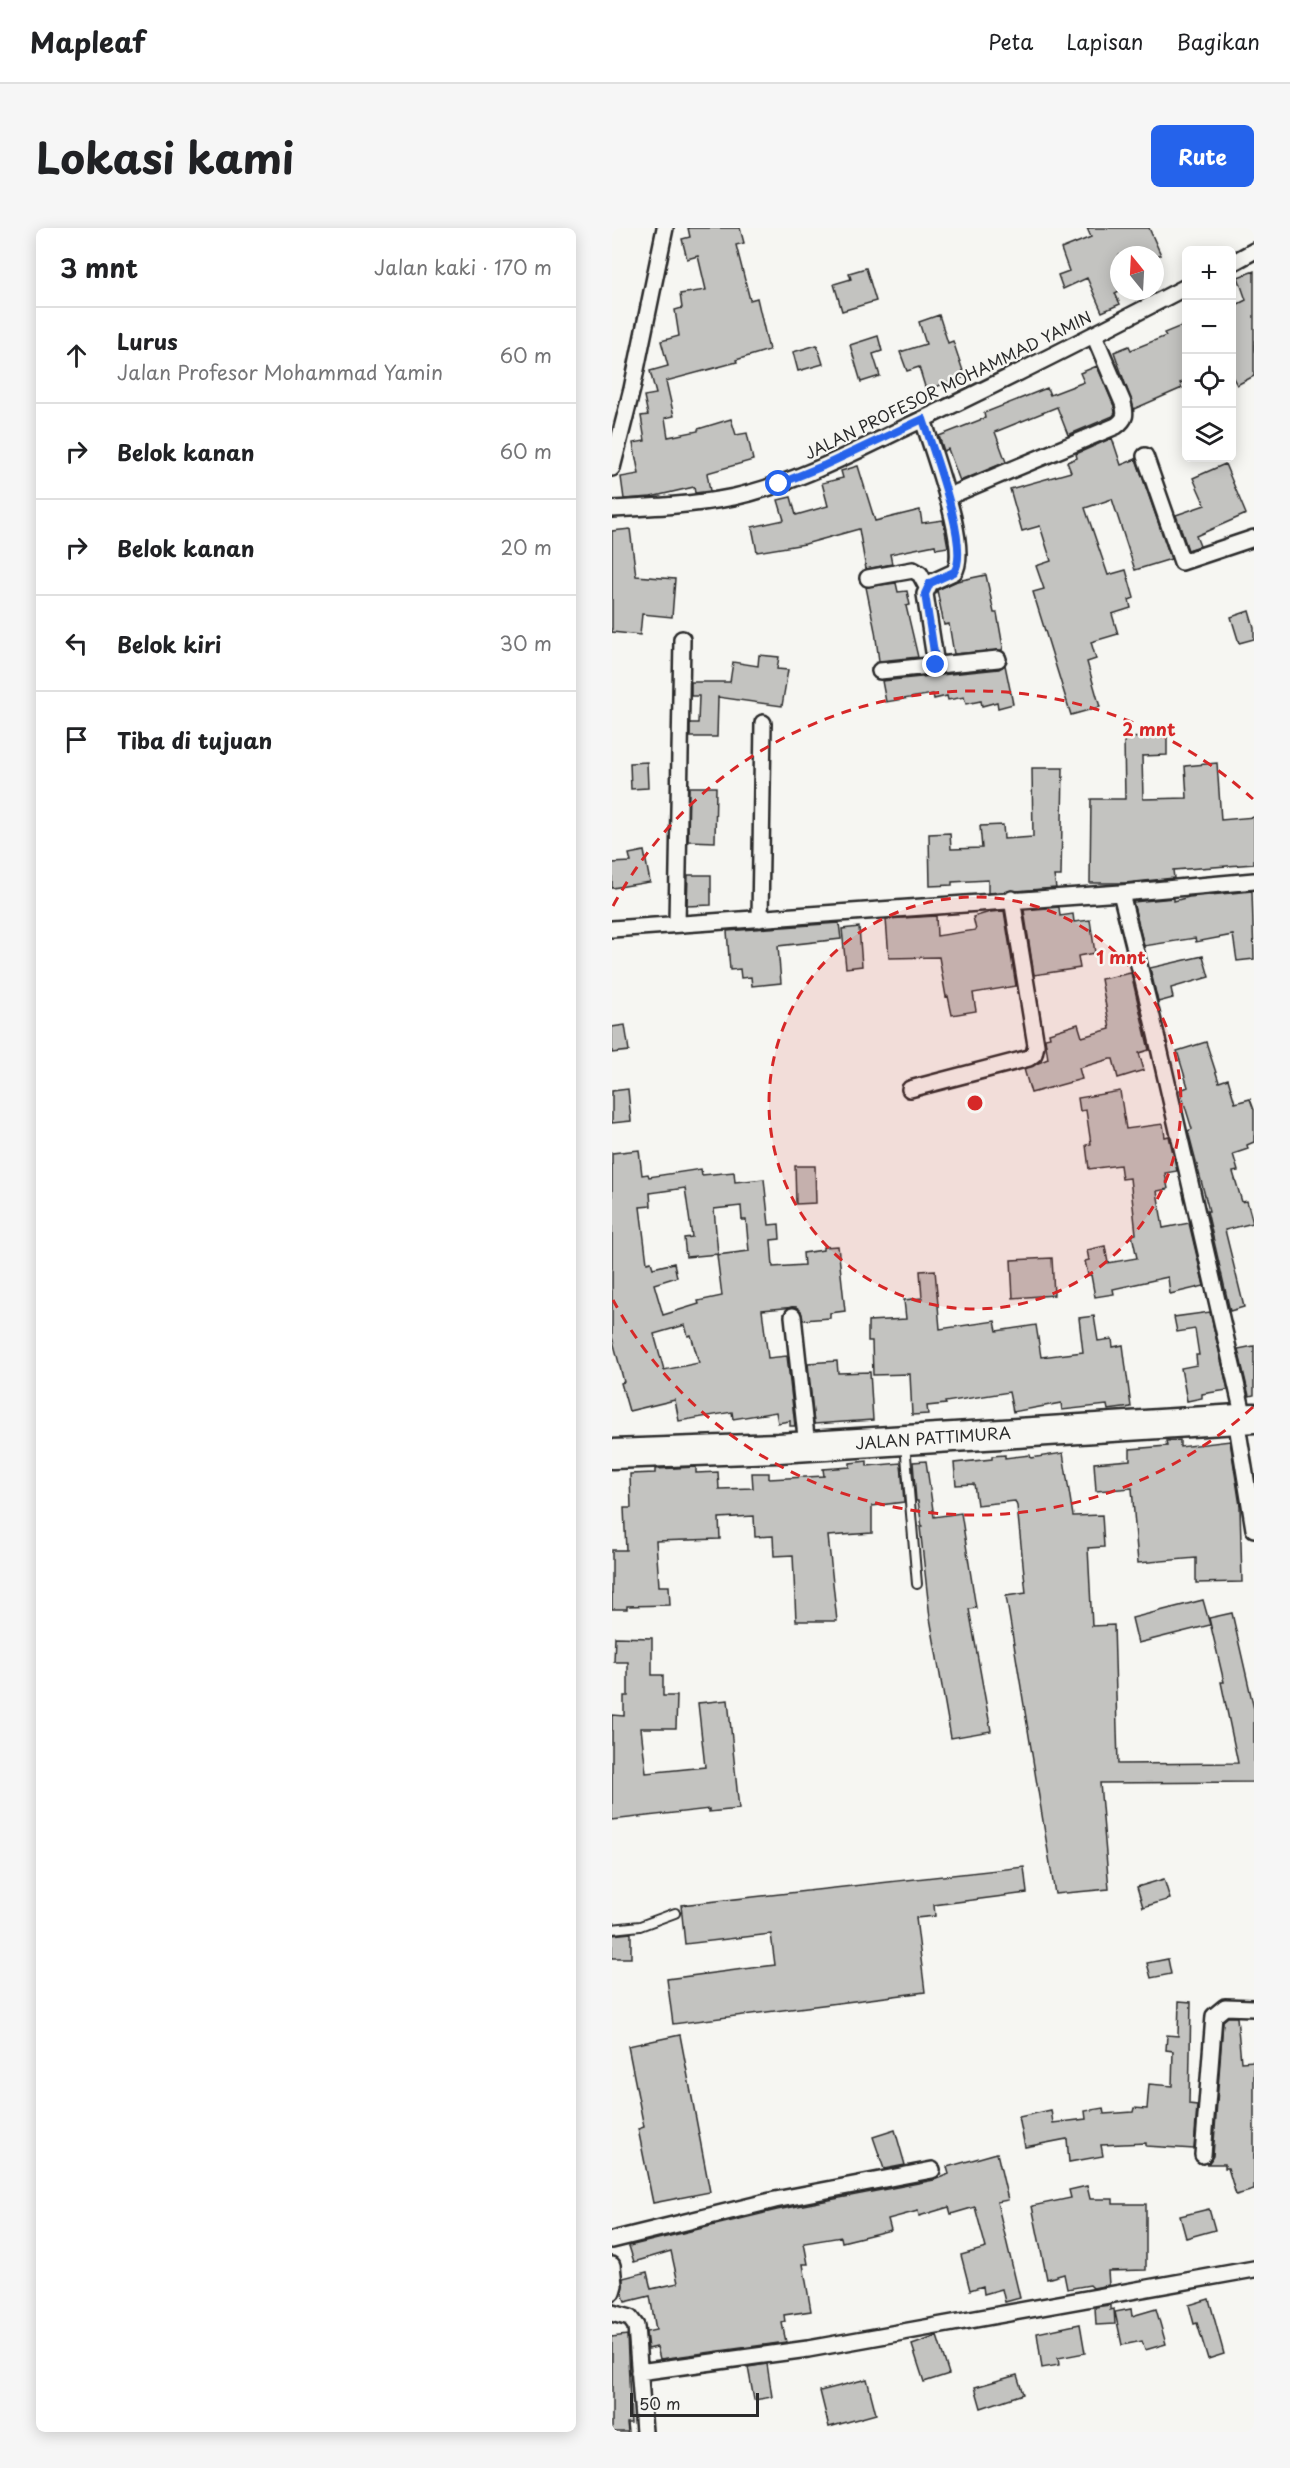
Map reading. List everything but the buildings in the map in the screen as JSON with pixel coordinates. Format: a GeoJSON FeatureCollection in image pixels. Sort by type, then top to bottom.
{"type":"FeatureCollection","features":[{"type":"Feature","properties":{"kind":"highway","name":"JALAN PATTIMURA"},"geometry":{"type":"LineString","coordinates":[[612,1454],[807,1446],[1245,1418]]}},
{"type":"Feature","properties":{"kind":"street"},"geometry":{"type":"LineString","coordinates":[[612,468],[627,409],[665,228]]}},
{"type":"Feature","properties":{"kind":"street"},"geometry":{"type":"LineString","coordinates":[[1236,261],[1254,251]]}},
{"type":"Feature","properties":{"kind":"street","name":"JALAN PROFESOR MOHAMMAD YAMIN"},"geometry":{"type":"LineString","coordinates":[[612,509],[690,504],[735,496],[768,487],[823,466],[1094,335],[1182,289]]}},
{"type":"Feature","properties":{"kind":"street"},"geometry":{"type":"LineString","coordinates":[[947,497],[1116,426],[1123,421],[1126,414],[1123,403],[1094,335]]}},
{"type":"Feature","properties":{"kind":"street"},"geometry":{"type":"LineString","coordinates":[[923,419],[956,523],[958,565],[954,572],[927,586]]}},
{"type":"Feature","properties":{"kind":"street"},"geometry":{"type":"LineString","coordinates":[[1145,456],[1182,562],[1254,537]]}},
{"type":"Feature","properties":{"kind":"street"},"geometry":{"type":"LineString","coordinates":[[868,578],[913,570],[920,574],[927,586],[925,594],[936,665]]}},
{"type":"Feature","properties":{"kind":"street"},"geometry":{"type":"LineString","coordinates":[[677,924],[682,639]]}},
{"type":"Feature","properties":{"kind":"street"},"geometry":{"type":"LineString","coordinates":[[880,671],[998,659]]}},
{"type":"Feature","properties":{"kind":"street"},"geometry":{"type":"LineString","coordinates":[[760,919],[763,723]]}},
{"type":"Feature","properties":{"kind":"street"},"geometry":{"type":"LineString","coordinates":[[612,929],[1122,893],[1254,881]]}},
{"type":"Feature","properties":{"kind":"street"},"geometry":{"type":"LineString","coordinates":[[1122,893],[1152,1013],[1245,1418],[1254,1529]]}},
{"type":"Feature","properties":{"kind":"street"},"geometry":{"type":"LineString","coordinates":[[910,1089],[1029,1058],[1034,1054],[1036,1045],[1012,899]]}},
{"type":"Feature","properties":{"kind":"street"},"geometry":{"type":"LineString","coordinates":[[793,1316],[807,1446]]}},
{"type":"Feature","properties":{"kind":"street"},"geometry":{"type":"LineString","coordinates":[[1203,2155],[1214,2016],[1225,2007],[1254,2008]]}},
{"type":"Feature","properties":{"kind":"street"},"geometry":{"type":"LineString","coordinates":[[612,2240],[775,2200],[932,2170]]}},
{"type":"Feature","properties":{"kind":"street"},"geometry":{"type":"LineString","coordinates":[[612,2265],[614,2285],[612,2292]]}},
{"type":"Feature","properties":{"kind":"street"},"geometry":{"type":"LineString","coordinates":[[639,2372],[808,2349],[1254,2269]]}},
{"type":"Feature","properties":{"kind":"street"},"geometry":{"type":"LineString","coordinates":[[612,2313],[630,2318],[636,2326],[644,2432]]}},
{"type":"Feature","properties":{"kind":"lane"},"geometry":{"type":"LineString","coordinates":[[904,1440],[917,1584]]}},
{"type":"Feature","properties":{"kind":"lane"},"geometry":{"type":"LineString","coordinates":[[612,1929],[640,1926],[675,1913]]}},
{"type":"Feature","properties":{"kind":"route"},"geometry":{"type":"LineString","coordinates":[[779,484],[923,419],[956,523],[959,560],[954,572],[930,583],[925,594],[936,665]]}}]}
